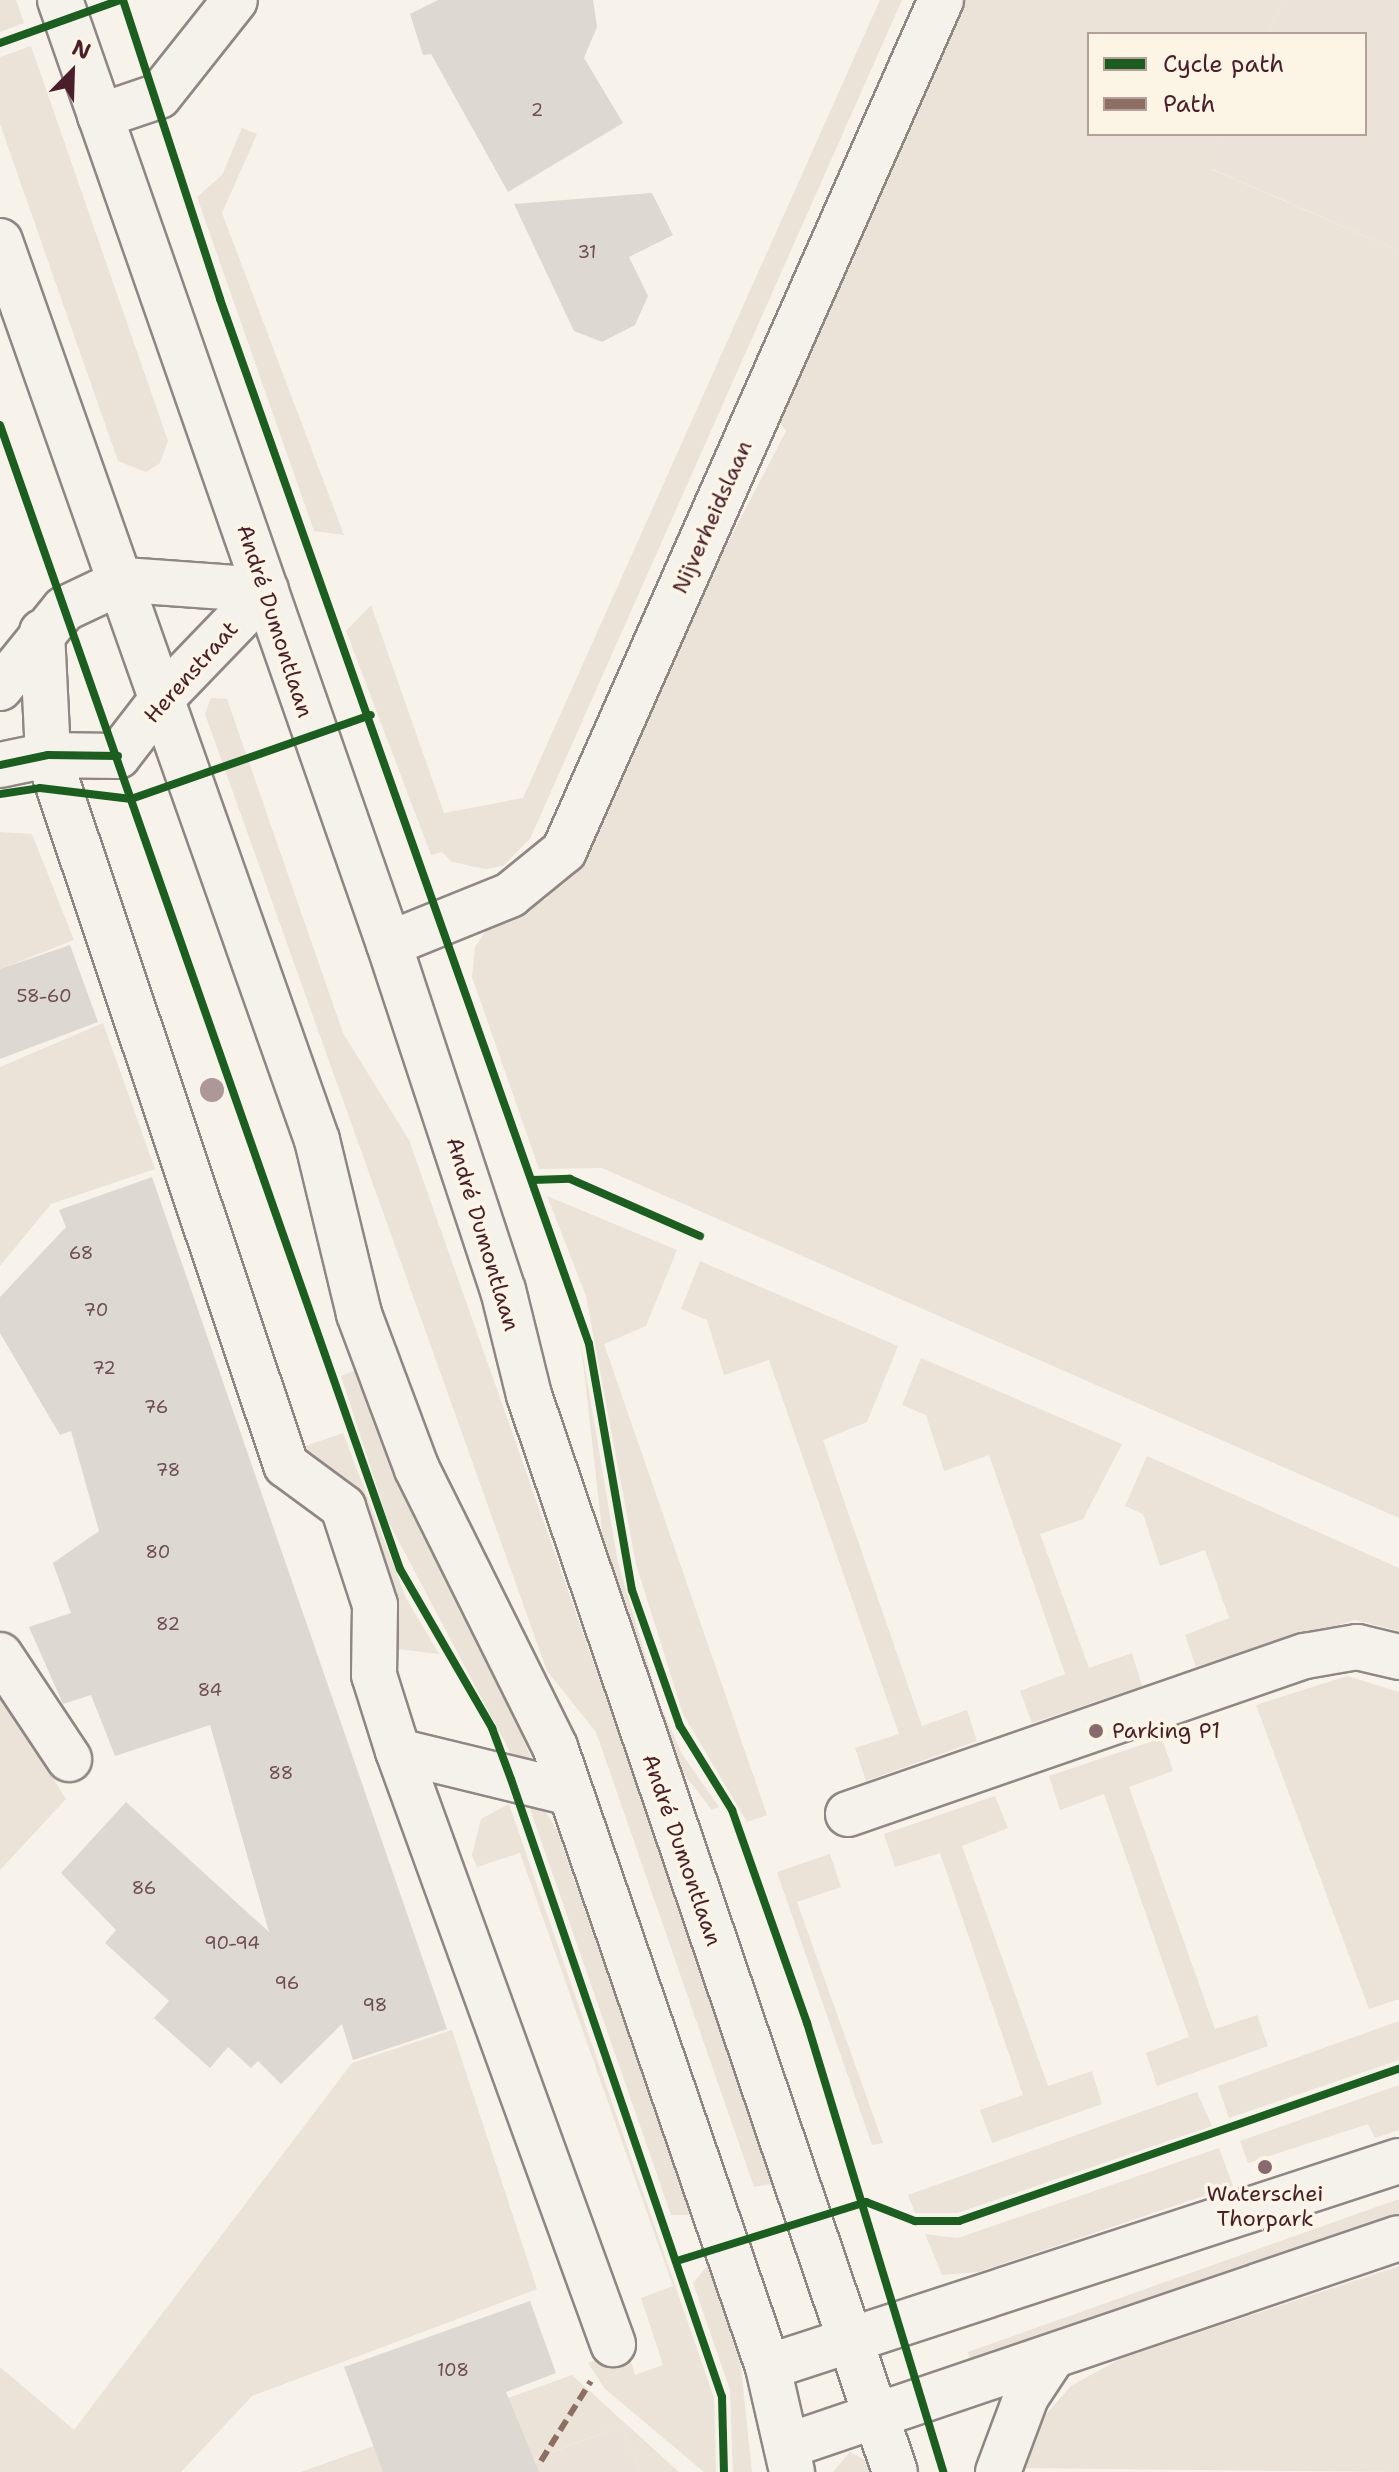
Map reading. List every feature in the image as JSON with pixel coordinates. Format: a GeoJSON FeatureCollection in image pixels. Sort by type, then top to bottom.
{"type":"FeatureCollection","features":[{"type":"Feature","properties":{"kind":"main road","name":"André Dumontlaan"},"geometry":{"type":"LineString","coordinates":[[60,0],[389,944],[503,1290],[529,1395],[895,2472]]}},
{"type":"Feature","properties":{"kind":"main road"},"geometry":{"type":"LineString","coordinates":[[100,116],[159,96],[235,0]]}},
{"type":"Feature","properties":{"kind":"main road","name":"Nijverheidslaan"},"geometry":{"type":"LineString","coordinates":[[389,944],[510,895],[564,851],[941,0]]}},
{"type":"Feature","properties":{"kind":"main road"},"geometry":{"type":"LineString","coordinates":[[0,241],[166,694],[188,778],[317,1140],[359,1314],[417,1469],[555,1747],[768,2367],[789,2459],[876,2417],[1049,2362],[1399,2238]]}},
{"type":"Feature","properties":{"kind":"main road","name":"Herenstraat"},"geometry":{"type":"LineString","coordinates":[[0,688],[42,632],[64,609],[125,580],[266,590]]}},
{"type":"Feature","properties":{"kind":"main road","name":"Herenstraat"},"geometry":{"type":"LineString","coordinates":[[0,765],[48,755],[118,756],[166,694],[266,590]]}},
{"type":"Feature","properties":{"kind":"main road"},"geometry":{"type":"LineString","coordinates":[[42,632],[48,755],[286,1465],[343,1507],[375,1605],[374,1675],[398,1751],[613,2344]]}},
{"type":"Feature","properties":{"kind":"main road"},"geometry":{"type":"LineString","coordinates":[[848,1814],[1305,1656],[1357,1647],[1399,1657]]}},
{"type":"Feature","properties":{"kind":"main road"},"geometry":{"type":"LineString","coordinates":[[0,1655],[69,1759]]}},
{"type":"Feature","properties":{"kind":"main road"},"geometry":{"type":"LineString","coordinates":[[398,1751],[570,1793]]}},
{"type":"Feature","properties":{"kind":"main road"},"geometry":{"type":"LineString","coordinates":[[768,2367],[1399,2161]]}},
{"type":"Feature","properties":{"kind":"main road"},"geometry":{"type":"LineString","coordinates":[[998,2472],[1026,2397],[1049,2362]]}},
{"type":"Feature","properties":{"kind":"shaded area"},"geometry":{"type":"Polygon","coordinates":[[[0,0],[16,0],[24,23],[0,32],[0,0]]]}},
{"type":"Feature","properties":{"kind":"shaded area"},"geometry":{"type":"Polygon","coordinates":[[[880,0],[902,0],[530,839],[503,866],[486,869],[452,862],[442,852],[431,855],[346,631],[371,605],[444,813],[523,798],[880,0]]]}},
{"type":"Feature","properties":{"kind":"shaded area"},"geometry":{"type":"Polygon","coordinates":[[[957,0],[1283,0],[1269,32],[1087,32],[1087,136],[1224,136],[1211,169],[1399,251],[1399,1518],[602,1168],[539,1169],[472,977],[475,947],[487,929],[546,899],[573,866],[642,708],[786,431],[775,416],[957,0]]]}},
{"type":"Feature","properties":{"kind":"shaded area"},"geometry":{"type":"Polygon","coordinates":[[[1283,0],[1399,0],[1399,251],[1210,168],[1224,136],[1367,136],[1367,32],[1269,32],[1283,0]]]}},
{"type":"Feature","properties":{"kind":"shaded area"},"geometry":{"type":"Polygon","coordinates":[[[31,46],[168,441],[160,463],[146,472],[118,461],[0,124],[0,57],[31,46]]]}},
{"type":"Feature","properties":{"kind":"shaded area"},"geometry":{"type":"Polygon","coordinates":[[[242,128],[257,134],[222,213],[344,535],[314,531],[197,197],[222,175],[242,128]]]}},
{"type":"Feature","properties":{"kind":"shaded area"},"geometry":{"type":"Polygon","coordinates":[[[211,698],[227,699],[343,1033],[409,1140],[777,2183],[754,2187],[596,1732],[547,1671],[205,714],[211,698]]]}},
{"type":"Feature","properties":{"kind":"shaded area"},"geometry":{"type":"Polygon","coordinates":[[[0,832],[32,834],[74,940],[0,969],[0,832]]]}},
{"type":"Feature","properties":{"kind":"shaded area"},"geometry":{"type":"Polygon","coordinates":[[[103,1023],[155,1169],[51,1204],[0,1266],[0,1067],[103,1023]]]}},
{"type":"Feature","properties":{"kind":"shaded area"},"geometry":{"type":"Polygon","coordinates":[[[547,1196],[677,1250],[646,1326],[604,1344],[767,1815],[747,1822],[683,1714],[636,1564],[586,1296],[547,1196]]]}},
{"type":"Feature","properties":{"kind":"shaded area"},"geometry":{"type":"Polygon","coordinates":[[[700,1261],[898,1346],[867,1422],[823,1440],[922,1726],[967,1710],[977,1741],[866,1781],[855,1748],[899,1734],[769,1360],[724,1375],[707,1320],[681,1309],[700,1261]]]}},
{"type":"Feature","properties":{"kind":"shaded area"},"geometry":{"type":"Polygon","coordinates":[[[581,1344],[618,1563],[660,1704],[682,1754],[719,1807],[712,1810],[663,1747],[606,1566],[581,1344]]]}},
{"type":"Feature","properties":{"kind":"shaded area"},"geometry":{"type":"Polygon","coordinates":[[[921,1358],[1122,1444],[1083,1519],[1040,1534],[1089,1668],[1132,1653],[1142,1686],[1032,1723],[1020,1691],[1065,1674],[989,1455],[944,1471],[926,1415],[902,1405],[921,1358]]]}},
{"type":"Feature","properties":{"kind":"shaded area"},"geometry":{"type":"Polygon","coordinates":[[[361,1368],[486,1647],[532,1761],[511,1754],[388,1521],[341,1376],[361,1368]]]}},
{"type":"Feature","properties":{"kind":"shaded area"},"geometry":{"type":"Polygon","coordinates":[[[343,1433],[406,1598],[439,1654],[389,1648],[300,1448],[343,1433]]]}},
{"type":"Feature","properties":{"kind":"shaded area"},"geometry":{"type":"Polygon","coordinates":[[[1147,1456],[1399,1568],[1399,1631],[1355,1620],[1196,1667],[1185,1635],[1229,1618],[1205,1550],[1160,1566],[1143,1514],[1125,1506],[1147,1456]]]}},
{"type":"Feature","properties":{"kind":"shaded area"},"geometry":{"type":"Polygon","coordinates":[[[1347,1676],[1399,1692],[1399,1999],[1369,2009],[1256,1705],[1347,1676]]]}},
{"type":"Feature","properties":{"kind":"shaded area"},"geometry":{"type":"Polygon","coordinates":[[[0,1695],[66,1799],[0,1870],[0,1695]]]}},
{"type":"Feature","properties":{"kind":"shaded area"},"geometry":{"type":"Polygon","coordinates":[[[1162,1738],[1173,1771],[1129,1787],[1215,2029],[1257,2015],[1268,2046],[1157,2086],[1146,2053],[1189,2037],[1104,1794],[1060,1810],[1049,1776],[1162,1738]]]}},
{"type":"Feature","properties":{"kind":"shaded area"},"geometry":{"type":"Polygon","coordinates":[[[995,1796],[1008,1828],[962,1846],[1048,2086],[1092,2071],[1102,2104],[992,2143],[980,2110],[1023,2095],[940,1853],[895,1867],[884,1834],[995,1796]]]}},
{"type":"Feature","properties":{"kind":"shaded area"},"geometry":{"type":"Polygon","coordinates":[[[528,1803],[546,1812],[557,1830],[691,2215],[671,2215],[528,1803]]]}},
{"type":"Feature","properties":{"kind":"shaded area"},"geometry":{"type":"Polygon","coordinates":[[[509,1804],[714,2398],[716,2472],[704,2472],[605,2389],[588,2363],[627,2348],[635,2375],[663,2365],[641,2298],[673,2286],[520,1853],[477,1867],[472,1855],[481,1819],[509,1804]]]}},
{"type":"Feature","properties":{"kind":"shaded area"},"geometry":{"type":"Polygon","coordinates":[[[830,1854],[841,1887],[797,1902],[883,2143],[872,2145],[777,1872],[830,1854]]]}},
{"type":"Feature","properties":{"kind":"shaded area"},"geometry":{"type":"Polygon","coordinates":[[[1399,2021],[1399,2060],[1229,2118],[1218,2086],[1399,2021]]]}},
{"type":"Feature","properties":{"kind":"shaded area"},"geometry":{"type":"Polygon","coordinates":[[[452,2030],[537,2289],[252,2396],[181,2472],[0,2472],[0,2367],[74,2430],[352,2063],[452,2030]]]}},
{"type":"Feature","properties":{"kind":"shaded area"},"geometry":{"type":"Polygon","coordinates":[[[1399,2085],[1399,2130],[1375,2138],[1368,2124],[1248,2163],[1240,2141],[1399,2085]]]}},
{"type":"Feature","properties":{"kind":"shaded area"},"geometry":{"type":"Polygon","coordinates":[[[1197,2092],[1212,2126],[957,2213],[915,2213],[908,2195],[1197,2092]]]}},
{"type":"Feature","properties":{"kind":"shaded area"},"geometry":{"type":"Polygon","coordinates":[[[1219,2148],[1233,2186],[978,2272],[942,2275],[925,2234],[958,2238],[1219,2148]]]}},
{"type":"Feature","properties":{"kind":"shaded area"},"geometry":{"type":"Polygon","coordinates":[[[1399,2199],[1399,2225],[972,2369],[968,2352],[1399,2199]]]}},
{"type":"Feature","properties":{"kind":"shaded area"},"geometry":{"type":"Polygon","coordinates":[[[708,2265],[740,2358],[752,2472],[733,2472],[730,2390],[693,2283],[708,2265]]]}},
{"type":"Feature","properties":{"kind":"shaded area"},"geometry":{"type":"Polygon","coordinates":[[[1399,2266],[1399,2472],[1020,2468],[1033,2429],[1071,2386],[1120,2359],[1399,2266]]]}},
{"type":"Feature","properties":{"kind":"shaded area"},"geometry":{"type":"Polygon","coordinates":[[[572,2375],[679,2472],[640,2472],[622,2426],[498,2472],[301,2472],[572,2375]]]}},
{"type":"Feature","properties":{"kind":"shaded area"},"geometry":{"type":"Polygon","coordinates":[[[622,2426],[640,2472],[499,2472],[622,2426]]]}},
{"type":"Feature","properties":{"kind":"shaded area"},"geometry":{"type":"Polygon","coordinates":[[[850,2452],[869,2462],[871,2472],[833,2472],[850,2452]]]}},
{"type":"Feature","properties":{"kind":"building"},"geometry":{"type":"Polygon","coordinates":[[[438,0],[593,0],[597,27],[584,58],[623,123],[508,192],[431,54],[423,55],[410,14],[438,0]]]}},
{"type":"Feature","properties":{"kind":"building"},"geometry":{"type":"Polygon","coordinates":[[[652,193],[673,235],[629,257],[648,296],[635,325],[602,342],[574,331],[514,204],[652,193]]]}},
{"type":"Feature","properties":{"kind":"building"},"geometry":{"type":"Polygon","coordinates":[[[70,945],[98,1022],[0,1059],[0,969],[70,945]]]}},
{"type":"Feature","properties":{"kind":"building"},"geometry":{"type":"Polygon","coordinates":[[[152,1177],[447,2029],[353,2060],[342,2024],[281,2084],[258,2061],[251,2068],[228,2047],[210,2068],[154,2018],[169,2001],[105,1943],[116,1930],[61,1873],[126,1802],[269,1932],[210,1725],[115,1756],[91,1695],[63,1704],[29,1627],[71,1613],[53,1563],[99,1531],[71,1431],[60,1435],[0,1333],[0,1297],[66,1227],[59,1210],[152,1177]]]}},
{"type":"Feature","properties":{"kind":"building"},"geometry":{"type":"Polygon","coordinates":[[[530,2301],[556,2373],[506,2392],[539,2472],[383,2472],[344,2367],[530,2301]]]}},
{"type":"Feature","properties":{"kind":"marked path"},"geometry":{"type":"LineString","coordinates":[[541,2461],[591,2381]]}},
{"type":"Feature","properties":{"kind":"cycle path"},"geometry":{"type":"LineString","coordinates":[[0,43],[120,0]]}},
{"type":"Feature","properties":{"kind":"cycle path"},"geometry":{"type":"LineString","coordinates":[[123,0],[220,299],[589,1344],[632,1590],[680,1726],[732,1810],[807,2023],[943,2472]]}},
{"type":"Feature","properties":{"kind":"cycle path"},"geometry":{"type":"LineString","coordinates":[[0,425],[400,1569],[492,1728],[511,1779],[722,2397],[724,2472]]}},
{"type":"Feature","properties":{"kind":"cycle path"},"geometry":{"type":"LineString","coordinates":[[0,794],[40,788],[131,799],[371,715]]}},
{"type":"Feature","properties":{"kind":"cycle path"},"geometry":{"type":"LineString","coordinates":[[0,765],[48,755],[118,756]]}},
{"type":"Feature","properties":{"kind":"cycle path"},"geometry":{"type":"LineString","coordinates":[[532,1180],[570,1179],[700,1236]]}},
{"type":"Feature","properties":{"kind":"cycle path"},"geometry":{"type":"LineString","coordinates":[[680,2260],[866,2202],[915,2221],[959,2221],[1399,2069]]}},
{"type":"Feature","properties":{"kind":"place","name":"Parking P1"},"geometry":{"type":"Point","coordinates":[1096,1731]}},
{"type":"Feature","properties":{"kind":"place","name":"Waterschei Thorpark"},"geometry":{"type":"Point","coordinates":[1265,2167]}}]}
